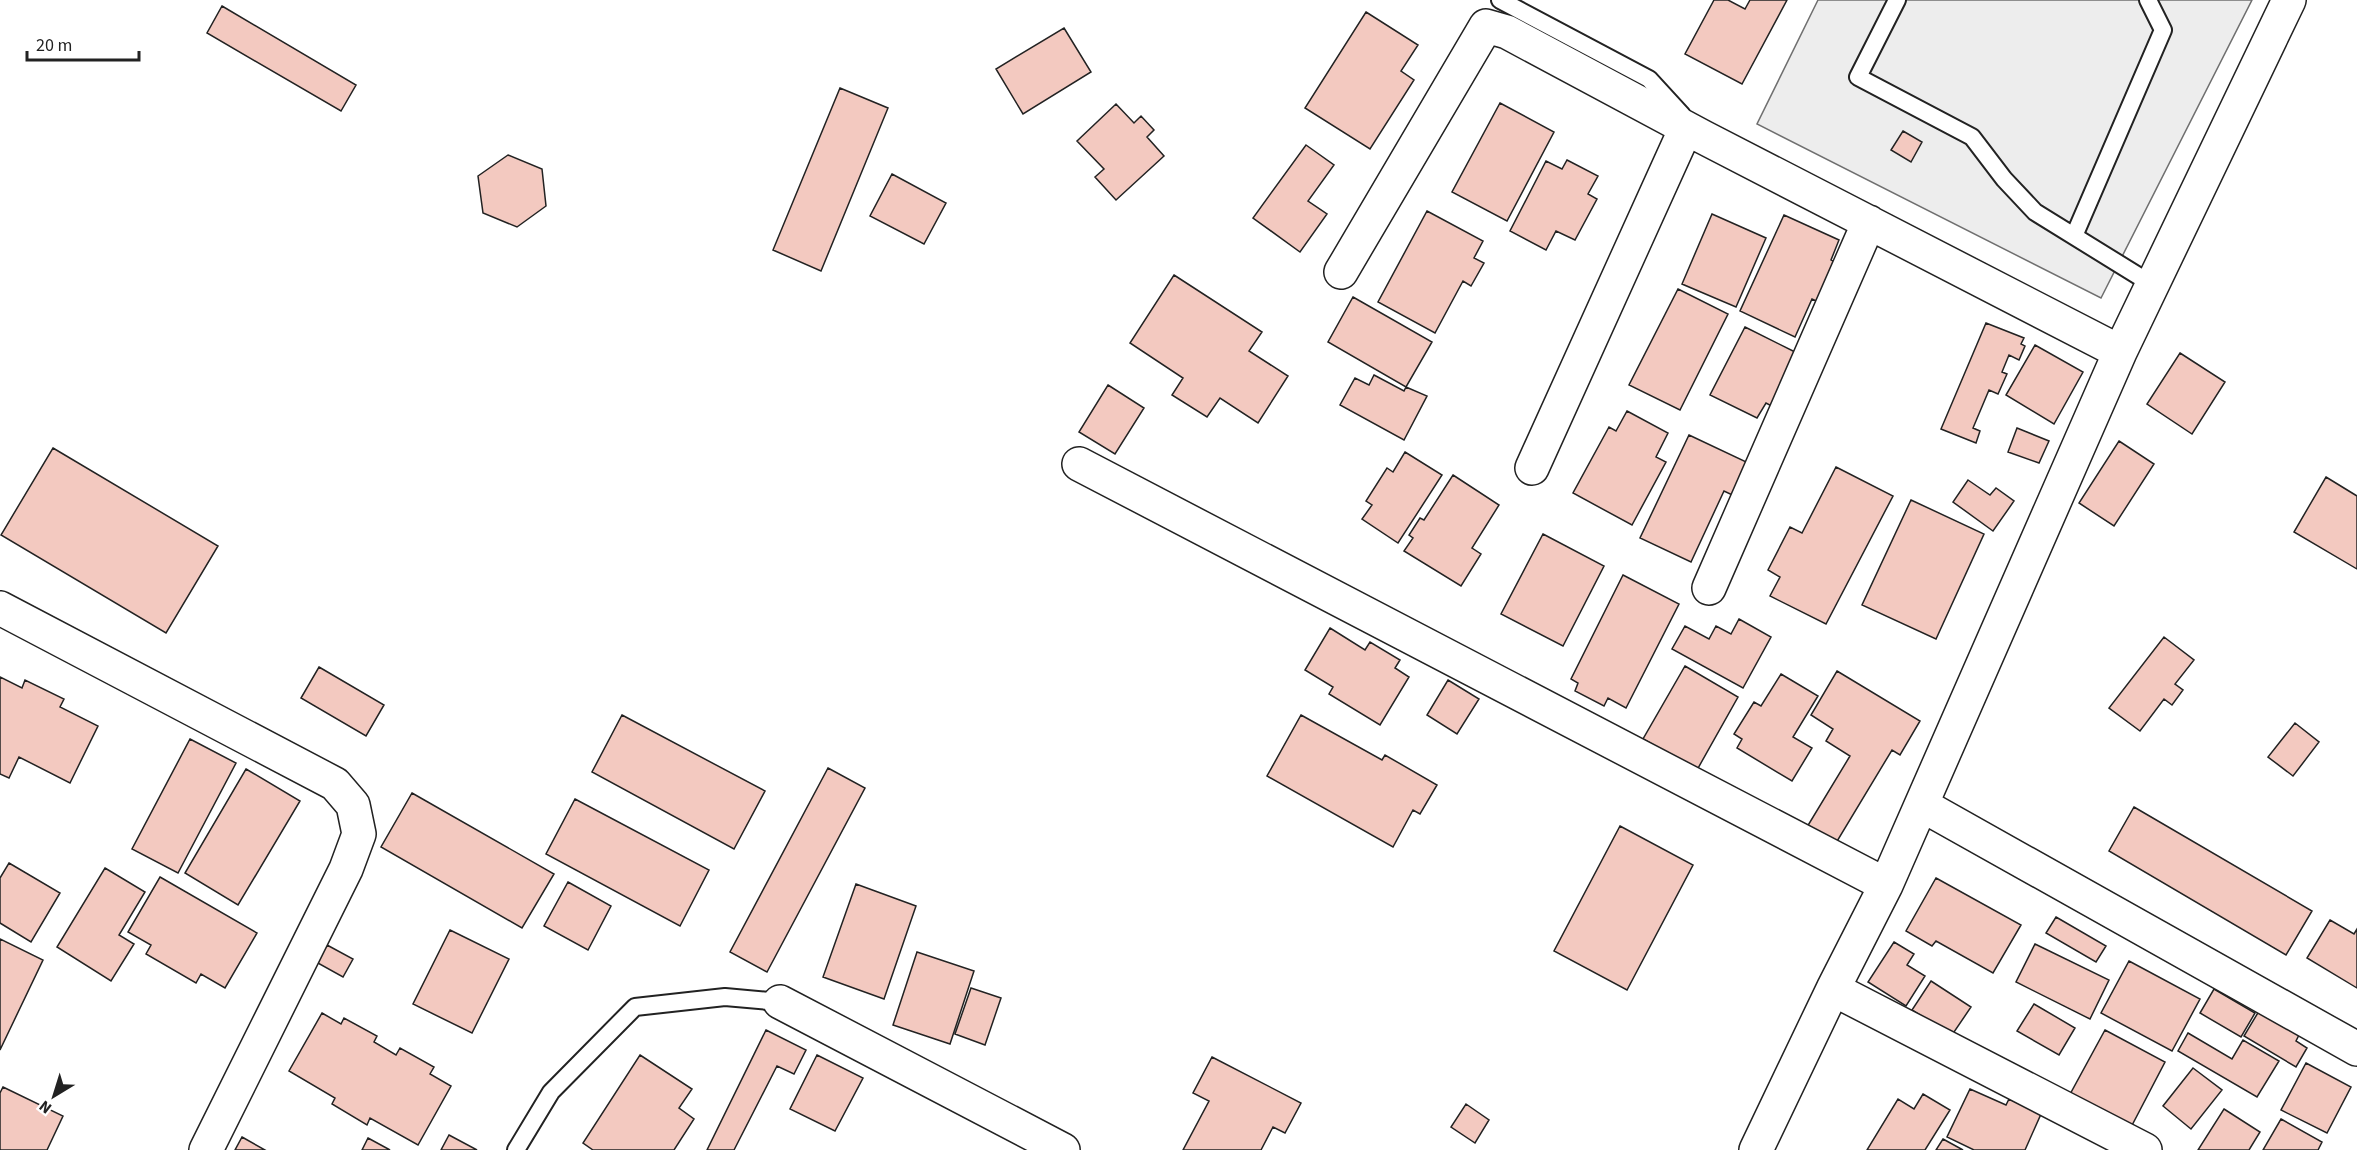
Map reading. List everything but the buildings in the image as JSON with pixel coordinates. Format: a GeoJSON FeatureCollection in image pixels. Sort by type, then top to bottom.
{"type":"FeatureCollection","features":[{"type":"Feature","properties":{"kind":"street"},"geometry":{"type":"LineString","coordinates":[[1756,1150],[1886,885],[2120,352],[2289,0]]}},
{"type":"Feature","properties":{"kind":"street"},"geometry":{"type":"LineString","coordinates":[[1341,272],[1486,26],[1507,32],[2120,352]]}},
{"type":"Feature","properties":{"kind":"street"},"geometry":{"type":"LineString","coordinates":[[1532,468],[1695,132]]}},
{"type":"Feature","properties":{"kind":"street"},"geometry":{"type":"LineString","coordinates":[[1709,588],[1869,222]]}},
{"type":"Feature","properties":{"kind":"street"},"geometry":{"type":"LineString","coordinates":[[1079,464],[1886,885]]}},
{"type":"Feature","properties":{"kind":"street"},"geometry":{"type":"LineString","coordinates":[[0,608],[334,784],[353,805],[359,834],[346,869],[207,1150]]}},
{"type":"Feature","properties":{"kind":"street"},"geometry":{"type":"LineString","coordinates":[[1922,805],[2357,1048]]}},
{"type":"Feature","properties":{"kind":"street"},"geometry":{"type":"LineString","coordinates":[[1833,989],[2145,1150]]}},
{"type":"Feature","properties":{"kind":"street"},"geometry":{"type":"LineString","coordinates":[[780,1002],[1063,1150]]}},
{"type":"Feature","properties":{"kind":"lane"},"geometry":{"type":"LineString","coordinates":[[1500,0],[1649,79],[1695,132]]}},
{"type":"Feature","properties":{"kind":"lane"},"geometry":{"type":"LineString","coordinates":[[1897,0],[1858,77],[1972,137],[2004,179],[2035,212],[2153,285]]}},
{"type":"Feature","properties":{"kind":"lane"},"geometry":{"type":"LineString","coordinates":[[2074,236],[2163,30],[2148,0]]}},
{"type":"Feature","properties":{"kind":"lane"},"geometry":{"type":"LineString","coordinates":[[516,1150],[550,1092],[635,1007],[724,997],[780,1002]]}},
{"type":"Feature","properties":{"kind":"shaded area"},"geometry":{"type":"Polygon","coordinates":[[[1818,0],[2252,0],[2101,298],[1757,124],[1818,0]]]}}]}
